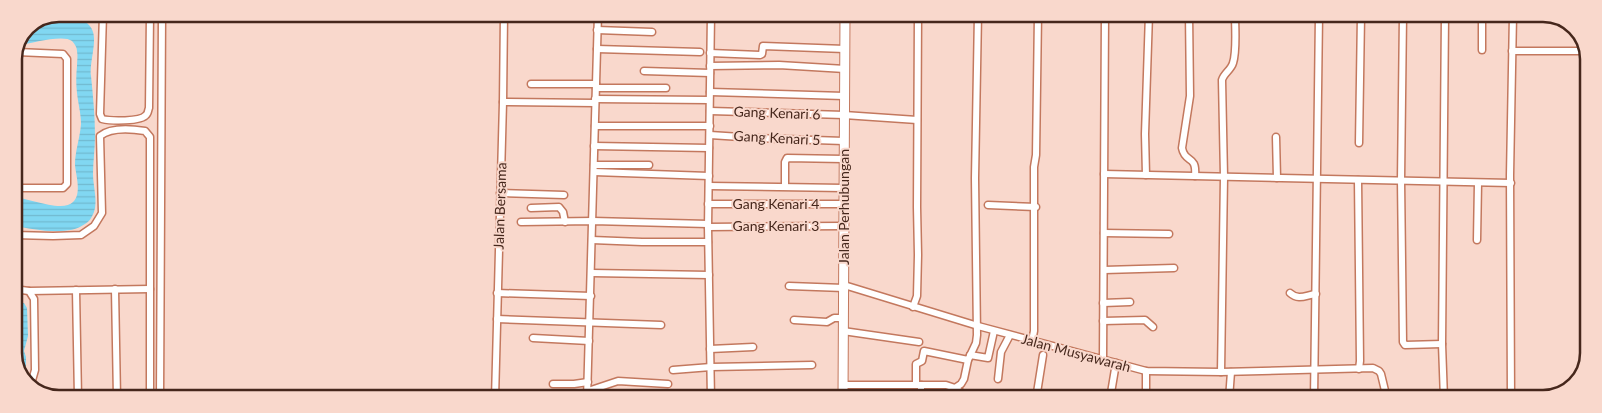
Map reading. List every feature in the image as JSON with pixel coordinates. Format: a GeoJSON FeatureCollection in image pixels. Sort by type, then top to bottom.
{"type":"FeatureCollection","features":[{"type":"Feature","properties":{"kind":"main road","name":"Jalan Perhubungan"},"geometry":{"type":"LineString","coordinates":[[843,390],[845,22]]}},
{"type":"Feature","properties":{"kind":"street"},"geometry":{"type":"LineString","coordinates":[[103,22],[100,114],[102,119],[121,121],[144,117],[149,108],[150,22]]}},
{"type":"Feature","properties":{"kind":"street"},"geometry":{"type":"LineString","coordinates":[[160,390],[162,22]]}},
{"type":"Feature","properties":{"kind":"street","name":"Jalan Bersama"},"geometry":{"type":"LineString","coordinates":[[495,390],[504,22]]}},
{"type":"Feature","properties":{"kind":"street"},"geometry":{"type":"LineString","coordinates":[[588,390],[598,22]]}},
{"type":"Feature","properties":{"kind":"street"},"geometry":{"type":"LineString","coordinates":[[711,22],[708,204],[711,390]]}},
{"type":"Feature","properties":{"kind":"street"},"geometry":{"type":"LineString","coordinates":[[914,307],[917,296],[918,255],[918,22]]}},
{"type":"Feature","properties":{"kind":"street"},"geometry":{"type":"LineString","coordinates":[[843,385],[941,385],[955,388],[964,379],[969,358],[977,338],[978,326],[975,178],[978,22]]}},
{"type":"Feature","properties":{"kind":"street"},"geometry":{"type":"LineString","coordinates":[[1032,341],[1034,331],[1036,207],[1034,165],[1036,155],[1038,22]]}},
{"type":"Feature","properties":{"kind":"street"},"geometry":{"type":"LineString","coordinates":[[1103,359],[1105,22]]}},
{"type":"Feature","properties":{"kind":"street"},"geometry":{"type":"LineString","coordinates":[[1146,175],[1145,134],[1149,22]]}},
{"type":"Feature","properties":{"kind":"street"},"geometry":{"type":"LineString","coordinates":[[1189,22],[1190,96],[1182,148],[1184,155],[1194,163],[1196,168],[1195,176]]}},
{"type":"Feature","properties":{"kind":"street"},"geometry":{"type":"LineString","coordinates":[[1220,372],[1224,177],[1222,78],[1234,61],[1235,22]]}},
{"type":"Feature","properties":{"kind":"street"},"geometry":{"type":"LineString","coordinates":[[1314,390],[1319,22]]}},
{"type":"Feature","properties":{"kind":"street"},"geometry":{"type":"LineString","coordinates":[[1359,143],[1361,22]]}},
{"type":"Feature","properties":{"kind":"street"},"geometry":{"type":"LineString","coordinates":[[1403,22],[1401,180],[1403,343],[1405,345],[1442,344]]}},
{"type":"Feature","properties":{"kind":"street"},"geometry":{"type":"LineString","coordinates":[[1444,390],[1442,344],[1445,22]]}},
{"type":"Feature","properties":{"kind":"street"},"geometry":{"type":"LineString","coordinates":[[1482,22],[1482,50]]}},
{"type":"Feature","properties":{"kind":"street"},"geometry":{"type":"LineString","coordinates":[[1510,390],[1513,22]]}},
{"type":"Feature","properties":{"kind":"street"},"geometry":{"type":"LineString","coordinates":[[597,30],[652,32]]}},
{"type":"Feature","properties":{"kind":"street"},"geometry":{"type":"LineString","coordinates":[[710,53],[760,55],[762,54],[763,46],[845,49]]}},
{"type":"Feature","properties":{"kind":"street"},"geometry":{"type":"LineString","coordinates":[[597,49],[700,52]]}},
{"type":"Feature","properties":{"kind":"street"},"geometry":{"type":"LineString","coordinates":[[1512,51],[1579,51]]}},
{"type":"Feature","properties":{"kind":"street"},"geometry":{"type":"LineString","coordinates":[[22,188],[63,188],[67,184],[68,59],[63,54],[23,52]]}},
{"type":"Feature","properties":{"kind":"street"},"geometry":{"type":"LineString","coordinates":[[644,71],[710,70],[779,65],[845,69]]}},
{"type":"Feature","properties":{"kind":"street"},"geometry":{"type":"LineString","coordinates":[[531,84],[666,88]]}},
{"type":"Feature","properties":{"kind":"street"},"geometry":{"type":"LineString","coordinates":[[710,92],[844,96]]}},
{"type":"Feature","properties":{"kind":"street"},"geometry":{"type":"LineString","coordinates":[[503,102],[710,100]]}},
{"type":"Feature","properties":{"kind":"street","name":"Gang Kenari 6"},"geometry":{"type":"LineString","coordinates":[[710,111],[844,115],[917,120]]}},
{"type":"Feature","properties":{"kind":"street"},"geometry":{"type":"LineString","coordinates":[[595,126],[710,126]]}},
{"type":"Feature","properties":{"kind":"street"},"geometry":{"type":"LineString","coordinates":[[23,235],[81,235],[94,226],[102,213],[100,136],[105,132],[133,129],[145,131],[150,137],[150,390]]}},
{"type":"Feature","properties":{"kind":"street","name":"Gang Kenari 5"},"geometry":{"type":"LineString","coordinates":[[710,134],[756,138],[844,141]]}},
{"type":"Feature","properties":{"kind":"street"},"geometry":{"type":"LineString","coordinates":[[1276,137],[1277,178]]}},
{"type":"Feature","properties":{"kind":"street"},"geometry":{"type":"LineString","coordinates":[[594,146],[709,148]]}},
{"type":"Feature","properties":{"kind":"street"},"geometry":{"type":"LineString","coordinates":[[785,186],[787,158],[844,159]]}},
{"type":"Feature","properties":{"kind":"street"},"geometry":{"type":"LineString","coordinates":[[594,169],[649,165]]}},
{"type":"Feature","properties":{"kind":"street"},"geometry":{"type":"LineString","coordinates":[[594,169],[709,176]]}},
{"type":"Feature","properties":{"kind":"street"},"geometry":{"type":"LineString","coordinates":[[1104,174],[1511,183]]}},
{"type":"Feature","properties":{"kind":"street"},"geometry":{"type":"LineString","coordinates":[[1358,180],[1359,369]]}},
{"type":"Feature","properties":{"kind":"street"},"geometry":{"type":"LineString","coordinates":[[1477,240],[1478,183]]}},
{"type":"Feature","properties":{"kind":"street"},"geometry":{"type":"LineString","coordinates":[[709,186],[844,188]]}},
{"type":"Feature","properties":{"kind":"street"},"geometry":{"type":"LineString","coordinates":[[500,193],[564,195]]}},
{"type":"Feature","properties":{"kind":"street","name":"Gang Kenari 4"},"geometry":{"type":"LineString","coordinates":[[708,204],[844,204]]}},
{"type":"Feature","properties":{"kind":"street"},"geometry":{"type":"LineString","coordinates":[[988,205],[1036,207]]}},
{"type":"Feature","properties":{"kind":"street"},"geometry":{"type":"LineString","coordinates":[[531,208],[559,207],[563,212],[565,222]]}},
{"type":"Feature","properties":{"kind":"street","name":"Gang Kenari 3"},"geometry":{"type":"LineString","coordinates":[[521,222],[593,221],[708,226],[844,226]]}},
{"type":"Feature","properties":{"kind":"street"},"geometry":{"type":"LineString","coordinates":[[1104,233],[1169,234]]}},
{"type":"Feature","properties":{"kind":"street"},"geometry":{"type":"LineString","coordinates":[[592,240],[708,242]]}},
{"type":"Feature","properties":{"kind":"street"},"geometry":{"type":"LineString","coordinates":[[1104,270],[1174,268]]}},
{"type":"Feature","properties":{"kind":"street"},"geometry":{"type":"LineString","coordinates":[[592,273],[709,275]]}},
{"type":"Feature","properties":{"kind":"street","name":"Jalan Musyawarah"},"geometry":{"type":"LineString","coordinates":[[790,286],[844,286],[994,331],[1146,371],[1231,372],[1373,368],[1381,374],[1385,390]]}},
{"type":"Feature","properties":{"kind":"street"},"geometry":{"type":"LineString","coordinates":[[115,289],[117,390]]}},
{"type":"Feature","properties":{"kind":"street"},"geometry":{"type":"LineString","coordinates":[[23,290],[150,289]]}},
{"type":"Feature","properties":{"kind":"street"},"geometry":{"type":"LineString","coordinates":[[76,290],[78,390]]}},
{"type":"Feature","properties":{"kind":"street"},"geometry":{"type":"LineString","coordinates":[[29,291],[34,299],[35,370],[33,379]]}},
{"type":"Feature","properties":{"kind":"street"},"geometry":{"type":"LineString","coordinates":[[497,293],[591,296]]}},
{"type":"Feature","properties":{"kind":"street"},"geometry":{"type":"LineString","coordinates":[[1290,293],[1293,296],[1299,297],[1316,294]]}},
{"type":"Feature","properties":{"kind":"street"},"geometry":{"type":"LineString","coordinates":[[1103,303],[1130,302]]}},
{"type":"Feature","properties":{"kind":"street"},"geometry":{"type":"LineString","coordinates":[[794,320],[827,322],[834,318],[843,318]]}},
{"type":"Feature","properties":{"kind":"street"},"geometry":{"type":"LineString","coordinates":[[497,319],[661,324]]}},
{"type":"Feature","properties":{"kind":"street"},"geometry":{"type":"LineString","coordinates":[[1103,321],[1143,319],[1154,327]]}},
{"type":"Feature","properties":{"kind":"street"},"geometry":{"type":"LineString","coordinates":[[843,331],[919,342]]}},
{"type":"Feature","properties":{"kind":"street"},"geometry":{"type":"LineString","coordinates":[[919,390],[916,364],[922,360],[924,351],[969,358],[988,358],[994,331]]}},
{"type":"Feature","properties":{"kind":"street"},"geometry":{"type":"LineString","coordinates":[[998,379],[1001,352],[1010,335]]}},
{"type":"Feature","properties":{"kind":"street"},"geometry":{"type":"LineString","coordinates":[[533,338],[589,342]]}},
{"type":"Feature","properties":{"kind":"street"},"geometry":{"type":"LineString","coordinates":[[710,343],[753,347]]}},
{"type":"Feature","properties":{"kind":"street"},"geometry":{"type":"LineString","coordinates":[[1037,390],[1043,355]]}},
{"type":"Feature","properties":{"kind":"street"},"geometry":{"type":"LineString","coordinates":[[1112,390],[1116,363]]}},
{"type":"Feature","properties":{"kind":"street"},"geometry":{"type":"LineString","coordinates":[[673,370],[710,367],[812,365]]}},
{"type":"Feature","properties":{"kind":"street"},"geometry":{"type":"LineString","coordinates":[[1146,371],[1146,390]]}},
{"type":"Feature","properties":{"kind":"street"},"geometry":{"type":"LineString","coordinates":[[1230,390],[1231,372]]}},
{"type":"Feature","properties":{"kind":"street"},"geometry":{"type":"LineString","coordinates":[[553,384],[588,386],[618,381],[668,384]]}},
{"type":"Feature","properties":{"kind":"water"},"geometry":{"type":"Polygon","coordinates":[[[59,22],[85,22],[93,32],[94,40],[91,76],[95,128],[93,174],[96,203],[94,212],[86,223],[78,228],[60,231],[23,227],[22,199],[62,206],[73,202],[77,194],[78,185],[75,160],[81,116],[76,87],[76,47],[68,39],[26,44],[33,33],[45,25],[59,22]]]}},
{"type":"Feature","properties":{"kind":"water"},"geometry":{"type":"Polygon","coordinates":[[[23,303],[27,308],[28,336],[24,351],[26,367],[23,356],[23,303]]]}}]}
